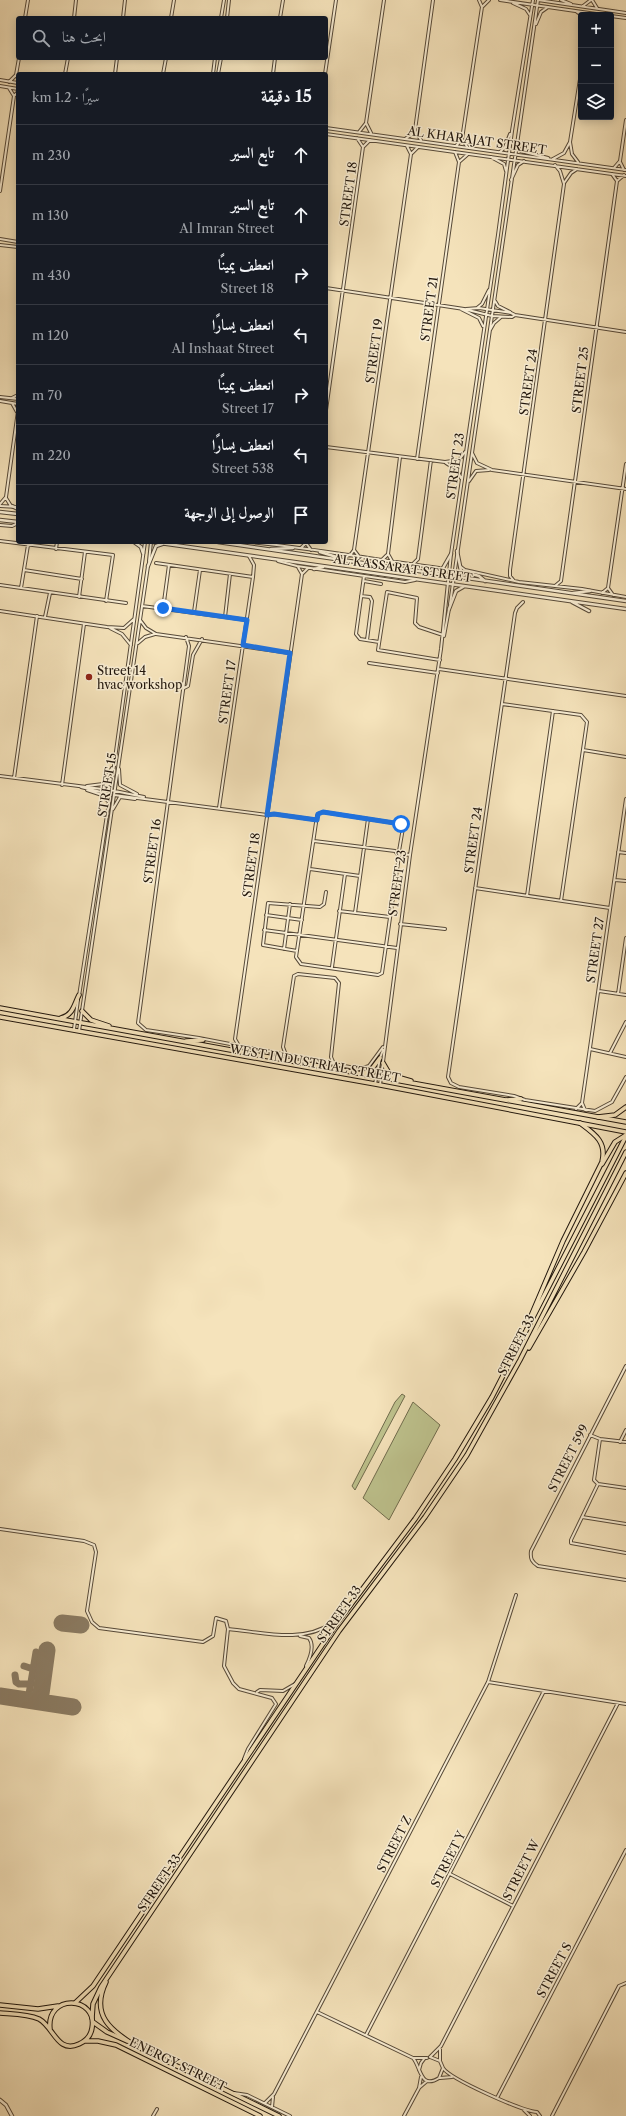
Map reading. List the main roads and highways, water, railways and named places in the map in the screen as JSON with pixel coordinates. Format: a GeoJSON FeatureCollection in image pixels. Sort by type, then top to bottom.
{"type":"FeatureCollection","features":[{"type":"Feature","properties":{"kind":"main road"},"geometry":{"type":"LineString","coordinates":[[58,1018],[70,1014],[79,995]]}},
{"type":"Feature","properties":{"kind":"main road","name":"WEST INDUSTRIAL STREET"},"geometry":{"type":"LineString","coordinates":[[0,1008],[625,1123]]}},
{"type":"Feature","properties":{"kind":"main road"},"geometry":{"type":"LineString","coordinates":[[82,1011],[90,1020],[116,1029]]}},
{"type":"Feature","properties":{"kind":"main road","name":"WEST INDUSTRIAL STREET"},"geometry":{"type":"LineString","coordinates":[[0,1017],[375,1084],[625,1133]]}},
{"type":"Feature","properties":{"kind":"main road"},"geometry":{"type":"LineString","coordinates":[[183,1042],[203,1040]]}},
{"type":"Feature","properties":{"kind":"main road"},"geometry":{"type":"LineString","coordinates":[[360,1074],[371,1070],[380,1058]]}},
{"type":"Feature","properties":{"kind":"main road"},"geometry":{"type":"LineString","coordinates":[[383,1063],[390,1075],[418,1084]]}},
{"type":"Feature","properties":{"kind":"main road"},"geometry":{"type":"LineString","coordinates":[[501,1100],[521,1099]]}},
{"type":"Feature","properties":{"kind":"main road"},"geometry":{"type":"LineString","coordinates":[[598,1117],[615,1115],[626,1107]]}},
{"type":"Feature","properties":{"kind":"main road"},"geometry":{"type":"LineString","coordinates":[[580,1124],[595,1134],[602,1144],[603,1156],[596,1175]]}},
{"type":"Feature","properties":{"kind":"main road"},"geometry":{"type":"LineString","coordinates":[[526,1331],[534,1306],[596,1175],[614,1142],[625,1133]]}},
{"type":"Feature","properties":{"kind":"main road","name":"STREET 33"},"geometry":{"type":"LineString","coordinates":[[75,2003],[87,1993],[96,1982],[302,1674],[350,1605],[415,1519],[452,1464],[483,1413],[526,1331],[587,1212],[625,1133]]}},
{"type":"Feature","properties":{"kind":"main road","name":"STREET 33"},"geometry":{"type":"LineString","coordinates":[[92,2018],[97,1995],[112,1971],[338,1631],[425,1517],[457,1471],[486,1423],[520,1360],[626,1152]]}},
{"type":"Feature","properties":{"kind":"main road"},"geometry":{"type":"LineString","coordinates":[[520,1360],[539,1331],[626,1172]]}},
{"type":"Feature","properties":{"kind":"main road"},"geometry":{"type":"LineString","coordinates":[[112,1971],[102,1993],[102,2013],[107,2024],[112,2030],[136,2046]]}},
{"type":"Feature","properties":{"kind":"main road"},"geometry":{"type":"LineString","coordinates":[[0,2005],[38,2009],[75,2003],[87,2009],[93,2022],[92,2031],[84,2041],[74,2046],[64,2044],[55,2038],[44,2022],[35,2018],[0,2013]]}},
{"type":"Feature","properties":{"kind":"main road"},"geometry":{"type":"LineString","coordinates":[[50,2029],[50,2019],[59,2006]]}},
{"type":"Feature","properties":{"kind":"main road","name":"ENERGY STREET"},"geometry":{"type":"LineString","coordinates":[[93,2022],[107,2032],[279,2116]]}},
{"type":"Feature","properties":{"kind":"main road","name":"ENERGY STREET"},"geometry":{"type":"LineString","coordinates":[[84,2041],[98,2041],[116,2045],[260,2116]]}},
{"type":"Feature","properties":{"kind":"place","name":"Street 14 hvac workshop"},"geometry":{"type":"Point","coordinates":[89,677]}}]}
